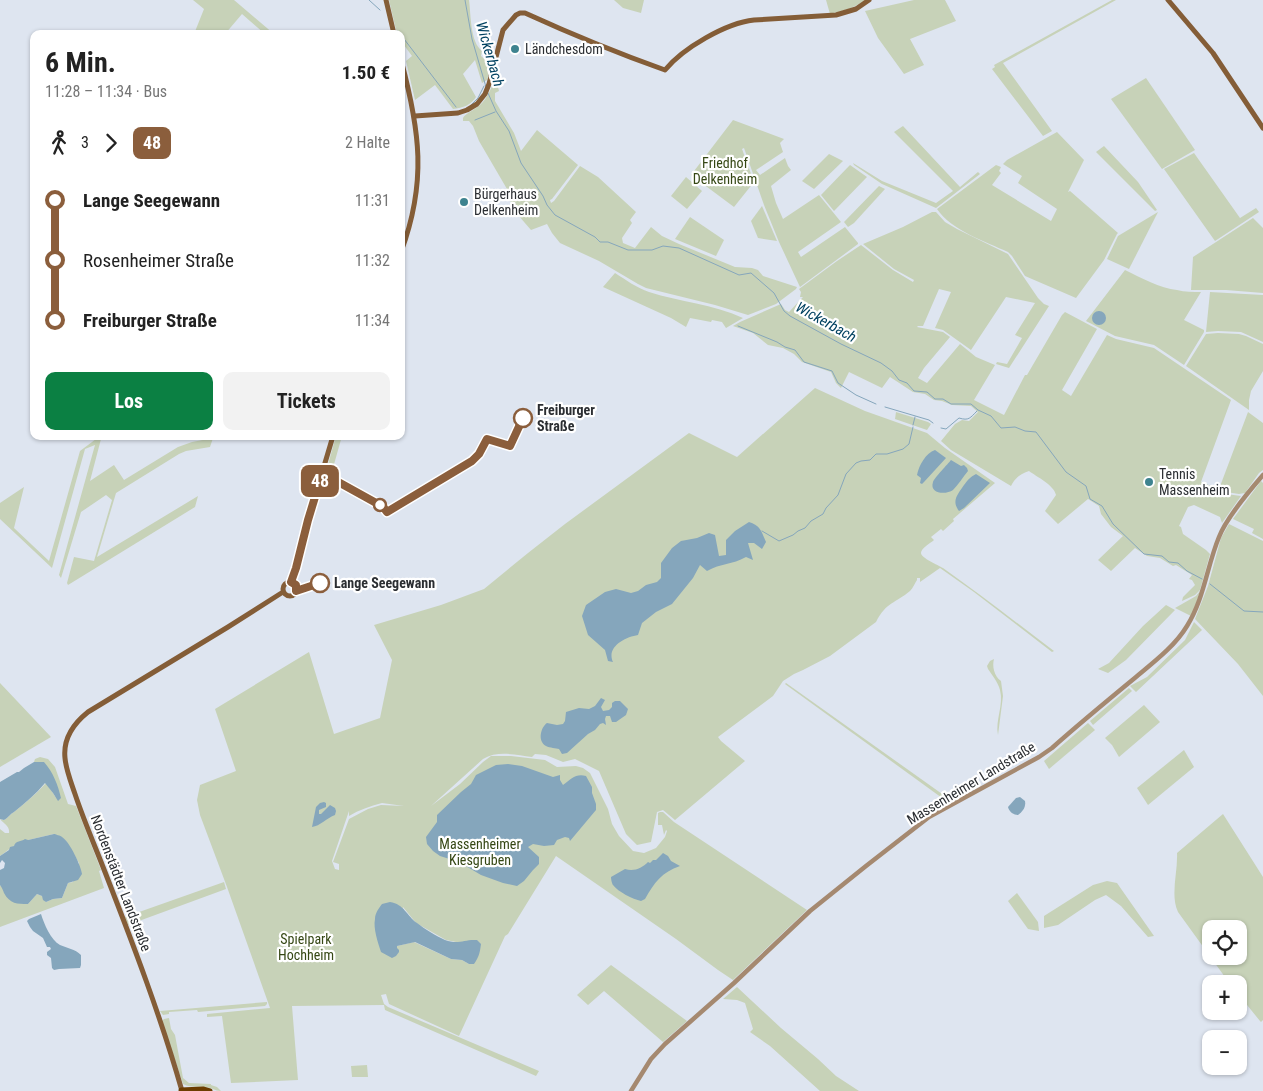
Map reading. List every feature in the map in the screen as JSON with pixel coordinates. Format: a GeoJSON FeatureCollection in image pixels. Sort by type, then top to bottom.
{"type":"FeatureCollection","features":[{"type":"Feature","properties":{"kind":"main road"},"geometry":{"type":"LineString","coordinates":[[386,0],[393,30]]}},
{"type":"Feature","properties":{"kind":"main road"},"geometry":{"type":"LineString","coordinates":[[414,114],[424,116],[453,114],[463,112],[477,104],[485,94],[489,84],[502,33],[516,15],[520,13],[525,13],[632,59],[665,70],[683,53],[702,40],[716,32],[742,22],[836,15],[856,9],[869,0]]}},
{"type":"Feature","properties":{"kind":"main road"},"geometry":{"type":"LineString","coordinates":[[1168,0],[1213,53],[1263,128]]}},
{"type":"Feature","properties":{"kind":"main road"},"geometry":{"type":"LineString","coordinates":[[405,77],[414,114],[418,149],[417,187],[412,218],[405,240]]}},
{"type":"Feature","properties":{"kind":"main road"},"geometry":{"type":"LineString","coordinates":[[414,114],[435,115]]}},
{"type":"Feature","properties":{"kind":"main road"},"geometry":{"type":"LineString","coordinates":[[416,126],[424,116]]}},
{"type":"Feature","properties":{"kind":"main road"},"geometry":{"type":"LineString","coordinates":[[291,582],[332,440]]}},
{"type":"Feature","properties":{"kind":"main road"},"geometry":{"type":"LineString","coordinates":[[286,582],[291,582],[297,587],[296,593],[292,596],[288,596],[283,592],[283,585],[286,582]]}},
{"type":"Feature","properties":{"kind":"main road","name":"Nordenstädter Landstraße"},"geometry":{"type":"LineString","coordinates":[[182,1091],[133,945],[69,776],[65,757],[68,738],[80,718],[88,712],[283,592]]}},
{"type":"Feature","properties":{"kind":"main road"},"geometry":{"type":"LineString","coordinates":[[182,1091],[210,1091]]}},
{"type":"Feature","properties":{"kind":"street","name":"Massenheimer Landstraße"},"geometry":{"type":"LineString","coordinates":[[631,1091],[651,1059],[665,1044],[734,983],[810,911],[929,817],[1052,748],[1155,661],[1182,633],[1192,618],[1223,529],[1263,475]]}},
{"type":"Feature","properties":{"kind":"green space"},"geometry":{"type":"Polygon","coordinates":[[[193,0],[234,0],[269,30],[260,30],[242,14],[228,30],[196,30],[204,9],[193,0]]]}},
{"type":"Feature","properties":{"kind":"green space"},"geometry":{"type":"Polygon","coordinates":[[[389,0],[469,0],[475,41],[482,51],[481,56],[489,63],[490,60],[492,62],[487,80],[482,83],[475,60],[463,74],[476,97],[472,102],[463,107],[453,109],[435,85],[415,100],[406,61],[412,56],[405,46],[405,30],[396,30],[389,0]]]}},
{"type":"Feature","properties":{"kind":"green space"},"geometry":{"type":"Polygon","coordinates":[[[614,0],[644,0],[641,13],[623,8],[614,0]]]}},
{"type":"Feature","properties":{"kind":"green space"},"geometry":{"type":"Polygon","coordinates":[[[826,0],[865,0],[848,9],[830,14],[826,0]]]}},
{"type":"Feature","properties":{"kind":"green space"},"geometry":{"type":"Polygon","coordinates":[[[914,0],[945,0],[956,21],[910,39],[924,65],[904,74],[878,38],[865,11],[914,0]]]}},
{"type":"Feature","properties":{"kind":"green space"},"geometry":{"type":"Polygon","coordinates":[[[1112,0],[1116,0],[1003,63],[1052,131],[1043,136],[992,69],[995,67],[994,65],[1112,0]]]}},
{"type":"Feature","properties":{"kind":"green space"},"geometry":{"type":"Polygon","coordinates":[[[1146,78],[1195,150],[1162,169],[1111,99],[1146,78]]]}},
{"type":"Feature","properties":{"kind":"green space"},"geometry":{"type":"Polygon","coordinates":[[[495,80],[499,91],[495,93],[495,101],[514,133],[521,151],[537,130],[578,165],[550,200],[551,203],[580,166],[598,177],[636,212],[630,220],[632,223],[622,238],[623,243],[635,248],[651,227],[662,236],[679,244],[735,267],[758,270],[763,276],[797,287],[796,289],[776,304],[748,315],[646,288],[599,261],[560,243],[547,224],[531,230],[517,212],[514,213],[507,189],[479,141],[473,126],[469,121],[463,121],[463,118],[487,96],[495,80]]]}},
{"type":"Feature","properties":{"kind":"green space","name":"Friedhof Delkenheim"},"geometry":{"type":"Polygon","coordinates":[[[733,120],[784,139],[780,143],[783,152],[756,170],[760,175],[785,158],[791,170],[771,186],[783,219],[819,195],[841,222],[798,252],[801,257],[845,227],[858,243],[800,287],[764,205],[744,148],[742,149],[754,182],[734,207],[691,175],[733,120]]]}},
{"type":"Feature","properties":{"kind":"green space"},"geometry":{"type":"Polygon","coordinates":[[[903,126],[960,187],[978,172],[980,174],[936,208],[882,184],[854,165],[853,163],[882,181],[936,203],[953,191],[894,132],[903,126]]]}},
{"type":"Feature","properties":{"kind":"green space"},"geometry":{"type":"Polygon","coordinates":[[[1057,132],[1084,160],[1068,192],[1070,191],[1118,233],[1104,260],[1076,298],[1025,276],[1008,252],[960,229],[937,209],[996,165],[1001,167],[999,171],[1001,173],[992,185],[1051,221],[1057,209],[1018,183],[1022,176],[1003,164],[1057,132]]]}},
{"type":"Feature","properties":{"kind":"green space"},"geometry":{"type":"Polygon","coordinates":[[[1104,146],[1138,182],[1157,210],[1155,211],[1096,152],[1104,146]]]}},
{"type":"Feature","properties":{"kind":"green space"},"geometry":{"type":"Polygon","coordinates":[[[1194,153],[1240,218],[1256,208],[1259,212],[1215,241],[1164,169],[1194,153]]]}},
{"type":"Feature","properties":{"kind":"green space"},"geometry":{"type":"Polygon","coordinates":[[[829,154],[843,161],[814,189],[802,181],[829,154]]]}},
{"type":"Feature","properties":{"kind":"green space"},"geometry":{"type":"Polygon","coordinates":[[[850,165],[867,177],[834,211],[821,195],[850,165]]]}},
{"type":"Feature","properties":{"kind":"green space"},"geometry":{"type":"Polygon","coordinates":[[[686,177],[702,191],[687,209],[671,196],[686,177]]]}},
{"type":"Feature","properties":{"kind":"green space"},"geometry":{"type":"Polygon","coordinates":[[[879,186],[885,189],[854,223],[848,227],[844,222],[879,186]]]}},
{"type":"Feature","properties":{"kind":"green space"},"geometry":{"type":"Polygon","coordinates":[[[762,206],[777,241],[758,238],[751,221],[762,206]]]}},
{"type":"Feature","properties":{"kind":"green space"},"geometry":{"type":"Polygon","coordinates":[[[932,212],[936,212],[945,222],[957,229],[1008,254],[1038,298],[1049,306],[1009,368],[996,364],[997,362],[1007,364],[1022,338],[1015,335],[1035,303],[1006,297],[971,350],[943,330],[935,328],[951,292],[939,289],[923,326],[917,327],[943,332],[950,337],[918,378],[927,383],[960,344],[976,357],[995,365],[974,400],[1004,415],[1025,375],[1027,375],[1065,312],[1097,329],[1062,390],[1071,396],[1107,335],[1154,348],[1231,400],[1201,482],[1219,489],[1248,412],[1263,423],[1263,470],[1245,493],[1226,492],[1226,494],[1241,496],[1222,523],[1220,517],[1194,505],[1188,507],[1179,526],[1183,534],[1210,554],[1200,590],[1195,595],[1182,601],[1183,597],[1195,585],[1189,579],[1192,575],[1176,565],[1173,566],[1160,558],[1147,556],[1135,548],[1111,571],[1098,560],[1123,536],[1111,527],[1101,514],[1099,506],[1088,499],[1058,524],[1045,511],[1056,495],[1055,491],[1045,482],[1029,471],[1018,477],[1011,486],[951,450],[941,441],[955,424],[962,420],[969,421],[978,412],[971,406],[952,405],[934,400],[925,394],[913,392],[890,377],[882,388],[849,372],[841,388],[836,383],[831,372],[802,362],[794,354],[783,348],[768,345],[753,333],[733,326],[781,304],[789,312],[803,297],[800,297],[801,292],[799,289],[861,245],[893,270],[913,282],[914,280],[894,269],[863,244],[932,212]]]}},
{"type":"Feature","properties":{"kind":"green space"},"geometry":{"type":"Polygon","coordinates":[[[1158,212],[1129,269],[1107,259],[1118,236],[1158,212]]]}},
{"type":"Feature","properties":{"kind":"green space"},"geometry":{"type":"Polygon","coordinates":[[[690,217],[724,240],[716,256],[675,239],[690,217]]]}},
{"type":"Feature","properties":{"kind":"green space"},"geometry":{"type":"Polygon","coordinates":[[[1253,218],[1263,228],[1263,293],[1191,290],[1193,257],[1253,218]]]}},
{"type":"Feature","properties":{"kind":"green space"},"geometry":{"type":"Polygon","coordinates":[[[1125,270],[1164,287],[1201,292],[1184,320],[1204,330],[1204,332],[1184,365],[1154,345],[1115,336],[1086,321],[1125,270]]]}},
{"type":"Feature","properties":{"kind":"green space"},"geometry":{"type":"Polygon","coordinates":[[[615,273],[649,292],[720,309],[743,318],[726,328],[722,322],[690,318],[686,327],[671,318],[603,287],[615,273]]]}},
{"type":"Feature","properties":{"kind":"green space"},"geometry":{"type":"Polygon","coordinates":[[[1210,292],[1263,295],[1263,342],[1241,332],[1206,332],[1210,292]]]}},
{"type":"Feature","properties":{"kind":"green space"},"geometry":{"type":"Polygon","coordinates":[[[1206,334],[1239,334],[1263,344],[1263,371],[1251,391],[1249,410],[1186,366],[1206,334]]]}},
{"type":"Feature","properties":{"kind":"green space"},"geometry":{"type":"Polygon","coordinates":[[[815,388],[865,411],[927,433],[995,483],[953,519],[954,521],[943,531],[941,529],[931,537],[934,540],[923,549],[922,555],[957,578],[1054,651],[1052,652],[940,568],[920,582],[920,578],[917,578],[910,591],[887,607],[876,622],[830,656],[783,681],[773,696],[718,737],[745,761],[675,820],[663,810],[657,812],[651,842],[637,845],[626,834],[599,771],[575,759],[563,762],[546,755],[535,754],[532,757],[501,754],[489,756],[483,759],[431,806],[460,784],[491,756],[545,760],[557,767],[576,766],[590,773],[608,809],[612,824],[619,836],[633,851],[644,853],[656,848],[665,837],[667,831],[664,835],[662,825],[658,825],[658,813],[663,812],[674,822],[807,910],[733,980],[556,856],[505,936],[459,1036],[389,1004],[386,994],[381,995],[384,1004],[388,1007],[539,1071],[536,1076],[385,1010],[384,1005],[292,1006],[298,1080],[231,1083],[222,1016],[207,1017],[207,1014],[270,1008],[200,815],[197,800],[200,785],[236,771],[215,709],[309,652],[334,734],[380,718],[392,660],[374,625],[441,605],[484,589],[565,524],[689,433],[737,457],[815,388]],[[382,803],[365,808],[349,816],[349,811],[332,861],[335,869],[339,870],[339,864],[333,862],[349,819],[368,809],[381,805],[404,806],[382,803]],[[403,907],[396,948],[397,946],[414,942],[451,959],[462,960],[469,964],[461,943],[446,940],[416,923],[403,907]]]}},
{"type":"Feature","properties":{"kind":"green space"},"geometry":{"type":"Polygon","coordinates":[[[896,412],[931,424],[927,430],[924,429],[895,419],[896,412]]]}},
{"type":"Feature","properties":{"kind":"green space"},"geometry":{"type":"Polygon","coordinates":[[[95,440],[101,440],[90,481],[114,465],[124,480],[178,447],[192,442],[212,440],[210,447],[179,454],[116,493],[97,557],[198,496],[195,507],[68,585],[74,557],[94,561],[112,500],[106,495],[81,512],[61,578],[59,575],[95,445],[85,449],[52,568],[0,519],[0,503],[24,487],[14,528],[49,561],[80,451],[95,440]]]}},
{"type":"Feature","properties":{"kind":"green space"},"geometry":{"type":"Polygon","coordinates":[[[335,440],[341,440],[331,475],[327,468],[335,440]]]}},
{"type":"Feature","properties":{"kind":"green space"},"geometry":{"type":"Polygon","coordinates":[[[1261,481],[1263,483],[1263,539],[1252,533],[1254,529],[1233,519],[1261,481]]]}},
{"type":"Feature","properties":{"kind":"green space"},"geometry":{"type":"Polygon","coordinates":[[[1229,524],[1263,541],[1263,696],[1238,664],[1195,619],[1208,586],[1221,538],[1229,524]]]}},
{"type":"Feature","properties":{"kind":"green space"},"geometry":{"type":"Polygon","coordinates":[[[1200,591],[1191,616],[1175,608],[1196,596],[1200,591]]]}},
{"type":"Feature","properties":{"kind":"green space"},"geometry":{"type":"Polygon","coordinates":[[[1166,605],[1175,610],[1126,660],[1108,673],[1098,669],[1109,663],[1143,626],[1166,605]]]}},
{"type":"Feature","properties":{"kind":"green space"},"geometry":{"type":"Polygon","coordinates":[[[1194,622],[1202,630],[1136,692],[1130,686],[1147,677],[1185,640],[1194,622]]]}},
{"type":"Feature","properties":{"kind":"green space"},"geometry":{"type":"Polygon","coordinates":[[[994,659],[994,671],[1001,681],[1003,696],[998,735],[1001,696],[998,684],[987,666],[994,659]]]}},
{"type":"Feature","properties":{"kind":"green space"},"geometry":{"type":"Polygon","coordinates":[[[0,683],[51,737],[0,767],[0,683]]]}},
{"type":"Feature","properties":{"kind":"green space"},"geometry":{"type":"Polygon","coordinates":[[[786,683],[952,801],[949,803],[786,683]]]}},
{"type":"Feature","properties":{"kind":"green space"},"geometry":{"type":"Polygon","coordinates":[[[1129,688],[1132,691],[1093,725],[1090,721],[1129,688]]]}},
{"type":"Feature","properties":{"kind":"green space"},"geometry":{"type":"Polygon","coordinates":[[[1144,705],[1160,722],[1119,757],[1105,738],[1144,705]]]}},
{"type":"Feature","properties":{"kind":"green space"},"geometry":{"type":"Polygon","coordinates":[[[1088,723],[1095,730],[1049,769],[1044,761],[1088,723]]]}},
{"type":"Feature","properties":{"kind":"green space"},"geometry":{"type":"Polygon","coordinates":[[[1184,750],[1194,767],[1148,805],[1137,788],[1184,750]]]}},
{"type":"Feature","properties":{"kind":"green space"},"geometry":{"type":"Polygon","coordinates":[[[40,757],[48,759],[55,767],[68,804],[76,806],[101,870],[99,871],[104,888],[0,927],[0,885],[4,892],[28,904],[37,894],[42,896],[46,902],[62,898],[68,883],[73,882],[79,863],[66,841],[54,834],[21,842],[0,856],[0,829],[5,833],[9,833],[9,831],[8,827],[0,819],[4,820],[7,818],[46,783],[56,798],[44,762],[34,762],[35,759],[40,757]]]}},
{"type":"Feature","properties":{"kind":"green space"},"geometry":{"type":"Polygon","coordinates":[[[1223,814],[1263,877],[1263,1020],[1261,1022],[1247,1005],[1247,975],[1224,975],[1216,965],[1247,965],[1247,920],[1202,920],[1202,945],[1178,912],[1174,891],[1177,853],[1223,814]]]}},
{"type":"Feature","properties":{"kind":"green space"},"geometry":{"type":"Polygon","coordinates":[[[1107,881],[1117,883],[1154,936],[1148,937],[1121,906],[1106,895],[1095,900],[1058,925],[1044,928],[1044,916],[1093,885],[1107,881]]]}},
{"type":"Feature","properties":{"kind":"green space"},"geometry":{"type":"Polygon","coordinates":[[[224,882],[226,889],[128,925],[125,917],[224,882]]]}},
{"type":"Feature","properties":{"kind":"green space"},"geometry":{"type":"Polygon","coordinates":[[[1017,893],[1038,922],[1039,931],[1028,929],[1008,901],[1017,893]]]}},
{"type":"Feature","properties":{"kind":"green space"},"geometry":{"type":"Polygon","coordinates":[[[611,965],[687,1021],[663,1042],[604,991],[588,1005],[577,995],[611,965]]]}},
{"type":"Feature","properties":{"kind":"green space"},"geometry":{"type":"Polygon","coordinates":[[[737,987],[836,1076],[859,1091],[820,1091],[770,1046],[750,1032],[753,1029],[745,1003],[737,1000],[723,999],[737,987]]]}},
{"type":"Feature","properties":{"kind":"green space"},"geometry":{"type":"Polygon","coordinates":[[[267,1002],[265,1006],[198,1012],[197,1010],[169,1012],[169,1014],[163,1015],[160,1011],[267,1002]]]}},
{"type":"Feature","properties":{"kind":"green space"},"geometry":{"type":"Polygon","coordinates":[[[169,1018],[171,1029],[175,1035],[183,1078],[189,1083],[211,1084],[221,1091],[183,1084],[162,1021],[169,1018]]]}},
{"type":"Feature","properties":{"kind":"green space"},"geometry":{"type":"Polygon","coordinates":[[[367,1065],[368,1077],[352,1077],[351,1066],[367,1065]]]}},
{"type":"Feature","properties":{"kind":"water"},"geometry":{"type":"Polygon","coordinates":[[[1096,311],[1102,311],[1106,318],[1102,325],[1096,325],[1092,321],[1092,315],[1096,311]]]}},
{"type":"Feature","properties":{"kind":"water"},"geometry":{"type":"Polygon","coordinates":[[[935,450],[946,458],[922,484],[920,483],[921,478],[917,475],[919,467],[923,460],[935,450]]]}},
{"type":"Feature","properties":{"kind":"water"},"geometry":{"type":"Polygon","coordinates":[[[951,460],[961,466],[964,465],[968,471],[950,492],[936,491],[932,486],[933,482],[951,460]]]}},
{"type":"Feature","properties":{"kind":"water"},"geometry":{"type":"Polygon","coordinates":[[[976,474],[990,483],[959,511],[955,501],[956,498],[971,477],[976,474]]]}},
{"type":"Feature","properties":{"kind":"water"},"geometry":{"type":"Polygon","coordinates":[[[749,522],[758,527],[766,542],[762,549],[754,543],[748,543],[753,560],[746,557],[707,571],[700,565],[693,578],[672,604],[656,612],[642,623],[638,635],[623,640],[614,647],[612,652],[613,662],[608,661],[605,650],[588,635],[582,616],[586,605],[605,592],[616,589],[631,593],[638,591],[646,585],[657,582],[661,578],[661,563],[672,548],[681,541],[697,538],[709,533],[715,535],[719,556],[726,555],[726,540],[735,531],[749,522]]]}},
{"type":"Feature","properties":{"kind":"water"},"geometry":{"type":"Polygon","coordinates":[[[601,698],[605,700],[601,707],[603,711],[609,710],[615,701],[620,701],[628,709],[626,715],[616,722],[612,722],[610,716],[606,716],[606,725],[600,724],[567,753],[562,754],[559,749],[543,744],[541,734],[547,723],[563,724],[566,712],[579,708],[589,709],[595,706],[601,698]]]}},
{"type":"Feature","properties":{"kind":"water"},"geometry":{"type":"Polygon","coordinates":[[[34,762],[44,762],[50,770],[61,798],[58,801],[45,783],[7,818],[4,820],[0,819],[0,782],[34,762]]]}},
{"type":"Feature","properties":{"kind":"water"},"geometry":{"type":"Polygon","coordinates":[[[496,765],[522,766],[553,777],[560,775],[563,785],[576,776],[586,776],[592,787],[596,804],[596,810],[570,841],[569,838],[565,837],[557,840],[554,845],[533,844],[528,847],[539,857],[539,864],[517,886],[481,875],[459,862],[440,856],[427,844],[426,837],[437,822],[437,815],[471,784],[476,775],[496,765]]]}},
{"type":"Feature","properties":{"kind":"water"},"geometry":{"type":"Polygon","coordinates":[[[1020,797],[1025,801],[1025,805],[1024,809],[1016,815],[1008,807],[1016,798],[1020,797]]]}},
{"type":"Feature","properties":{"kind":"water"},"geometry":{"type":"Polygon","coordinates":[[[324,802],[326,807],[319,810],[319,814],[330,805],[335,808],[335,815],[312,827],[316,807],[324,802]]]}},
{"type":"Feature","properties":{"kind":"water"},"geometry":{"type":"Polygon","coordinates":[[[54,834],[65,840],[72,849],[82,874],[78,880],[68,883],[62,898],[46,902],[42,896],[37,894],[28,904],[11,901],[6,897],[0,885],[0,870],[4,868],[5,863],[2,860],[0,863],[0,856],[17,842],[54,834]]]}},
{"type":"Feature","properties":{"kind":"water"},"geometry":{"type":"Polygon","coordinates":[[[663,853],[680,866],[668,871],[659,879],[645,899],[641,901],[630,897],[618,890],[613,884],[611,877],[625,869],[635,870],[640,868],[648,862],[656,860],[663,853]]]}},
{"type":"Feature","properties":{"kind":"water"},"geometry":{"type":"Polygon","coordinates":[[[390,902],[399,905],[417,923],[445,940],[458,942],[477,940],[481,944],[474,964],[451,959],[415,942],[397,946],[399,952],[392,958],[381,952],[375,931],[375,917],[382,904],[390,902]]]}},
{"type":"Feature","properties":{"kind":"water"},"geometry":{"type":"Polygon","coordinates":[[[41,914],[48,931],[57,943],[81,955],[80,968],[54,970],[52,968],[51,958],[47,955],[47,952],[51,949],[50,947],[47,947],[43,938],[33,931],[27,921],[41,914]]]}},
{"type":"Feature","properties":{"kind":"waterway"},"geometry":{"type":"LineString","coordinates":[[369,0],[380,10]]}},
{"type":"Feature","properties":{"kind":"waterway","name":"Wickerbach"},"geometry":{"type":"LineString","coordinates":[[465,0],[472,39],[486,87]]}},
{"type":"Feature","properties":{"kind":"waterway"},"geometry":{"type":"LineString","coordinates":[[405,40],[456,107]]}},
{"type":"Feature","properties":{"kind":"waterway"},"geometry":{"type":"LineString","coordinates":[[471,105],[478,98],[484,86]]}},
{"type":"Feature","properties":{"kind":"waterway","name":"Wickerbach"},"geometry":{"type":"LineString","coordinates":[[488,93],[496,111],[509,131],[521,163],[555,215],[595,237],[600,242],[608,242],[628,250],[652,250],[663,246],[679,248],[739,275],[751,273],[774,293],[784,311],[790,316],[881,363],[892,371],[899,380],[907,383],[914,391],[927,392],[935,399],[943,399],[951,404],[971,404],[978,410],[991,416],[1001,428],[1015,427],[1025,431],[1036,432],[1066,472],[1086,486],[1090,499],[1102,506],[1113,524],[1144,554],[1162,556],[1169,562],[1178,563],[1187,571],[1202,579]]}},
{"type":"Feature","properties":{"kind":"waterway"},"geometry":{"type":"LineString","coordinates":[[475,120],[495,112]]}},
{"type":"Feature","properties":{"kind":"waterway"},"geometry":{"type":"LineString","coordinates":[[738,326],[795,350],[804,362],[832,371],[838,383],[856,395],[876,404]]}},
{"type":"Feature","properties":{"kind":"waterway"},"geometry":{"type":"LineString","coordinates":[[885,407],[929,420],[933,423]]}},
{"type":"Feature","properties":{"kind":"waterway"},"geometry":{"type":"LineString","coordinates":[[941,428],[946,429],[959,418],[969,418],[977,411]]}},
{"type":"Feature","properties":{"kind":"waterway"},"geometry":{"type":"LineString","coordinates":[[913,425],[915,417]]}},
{"type":"Feature","properties":{"kind":"waterway"},"geometry":{"type":"LineString","coordinates":[[762,531],[779,541],[805,528],[811,521],[823,514],[838,495],[846,474],[856,463],[870,460],[876,454],[887,454],[903,449],[909,444],[913,427]]}},
{"type":"Feature","properties":{"kind":"waterway","name":"Wickerbach"},"geometry":{"type":"LineString","coordinates":[[1210,584],[1244,611],[1263,612]]}},
{"type":"Feature","properties":{"kind":"bus line","name":"48"},"geometry":{"type":"LineString","coordinates":[[320,583],[296,591],[296,585],[291,582],[322,474],[378,504],[387,512],[391,511],[472,461],[479,454],[487,439],[510,446],[523,418]]}},
{"type":"Feature","properties":{"kind":"place","name":"Ländchesdom"},"geometry":{"type":"Point","coordinates":[515,49]}},
{"type":"Feature","properties":{"kind":"place","name":"Bürgerhaus Delkenheim"},"geometry":{"type":"Point","coordinates":[464,202]}},
{"type":"Feature","properties":{"kind":"place","name":"Freiburger Straße"},"geometry":{"type":"Point","coordinates":[523,418]}},
{"type":"Feature","properties":{"kind":"place","name":"Tennis Massenheim"},"geometry":{"type":"Point","coordinates":[1149,482]}},
{"type":"Feature","properties":{"kind":"place","name":"Lange Seegewann"},"geometry":{"type":"Point","coordinates":[320,583]}},
{"type":"Feature","properties":{"kind":"park label","name":"Massenheimer Kiesgruben"},"geometry":{"type":"Point","coordinates":[480,852]}},
{"type":"Feature","properties":{"kind":"park label","name":"Spielpark Hochheim"},"geometry":{"type":"Point","coordinates":[306,948]}}]}
